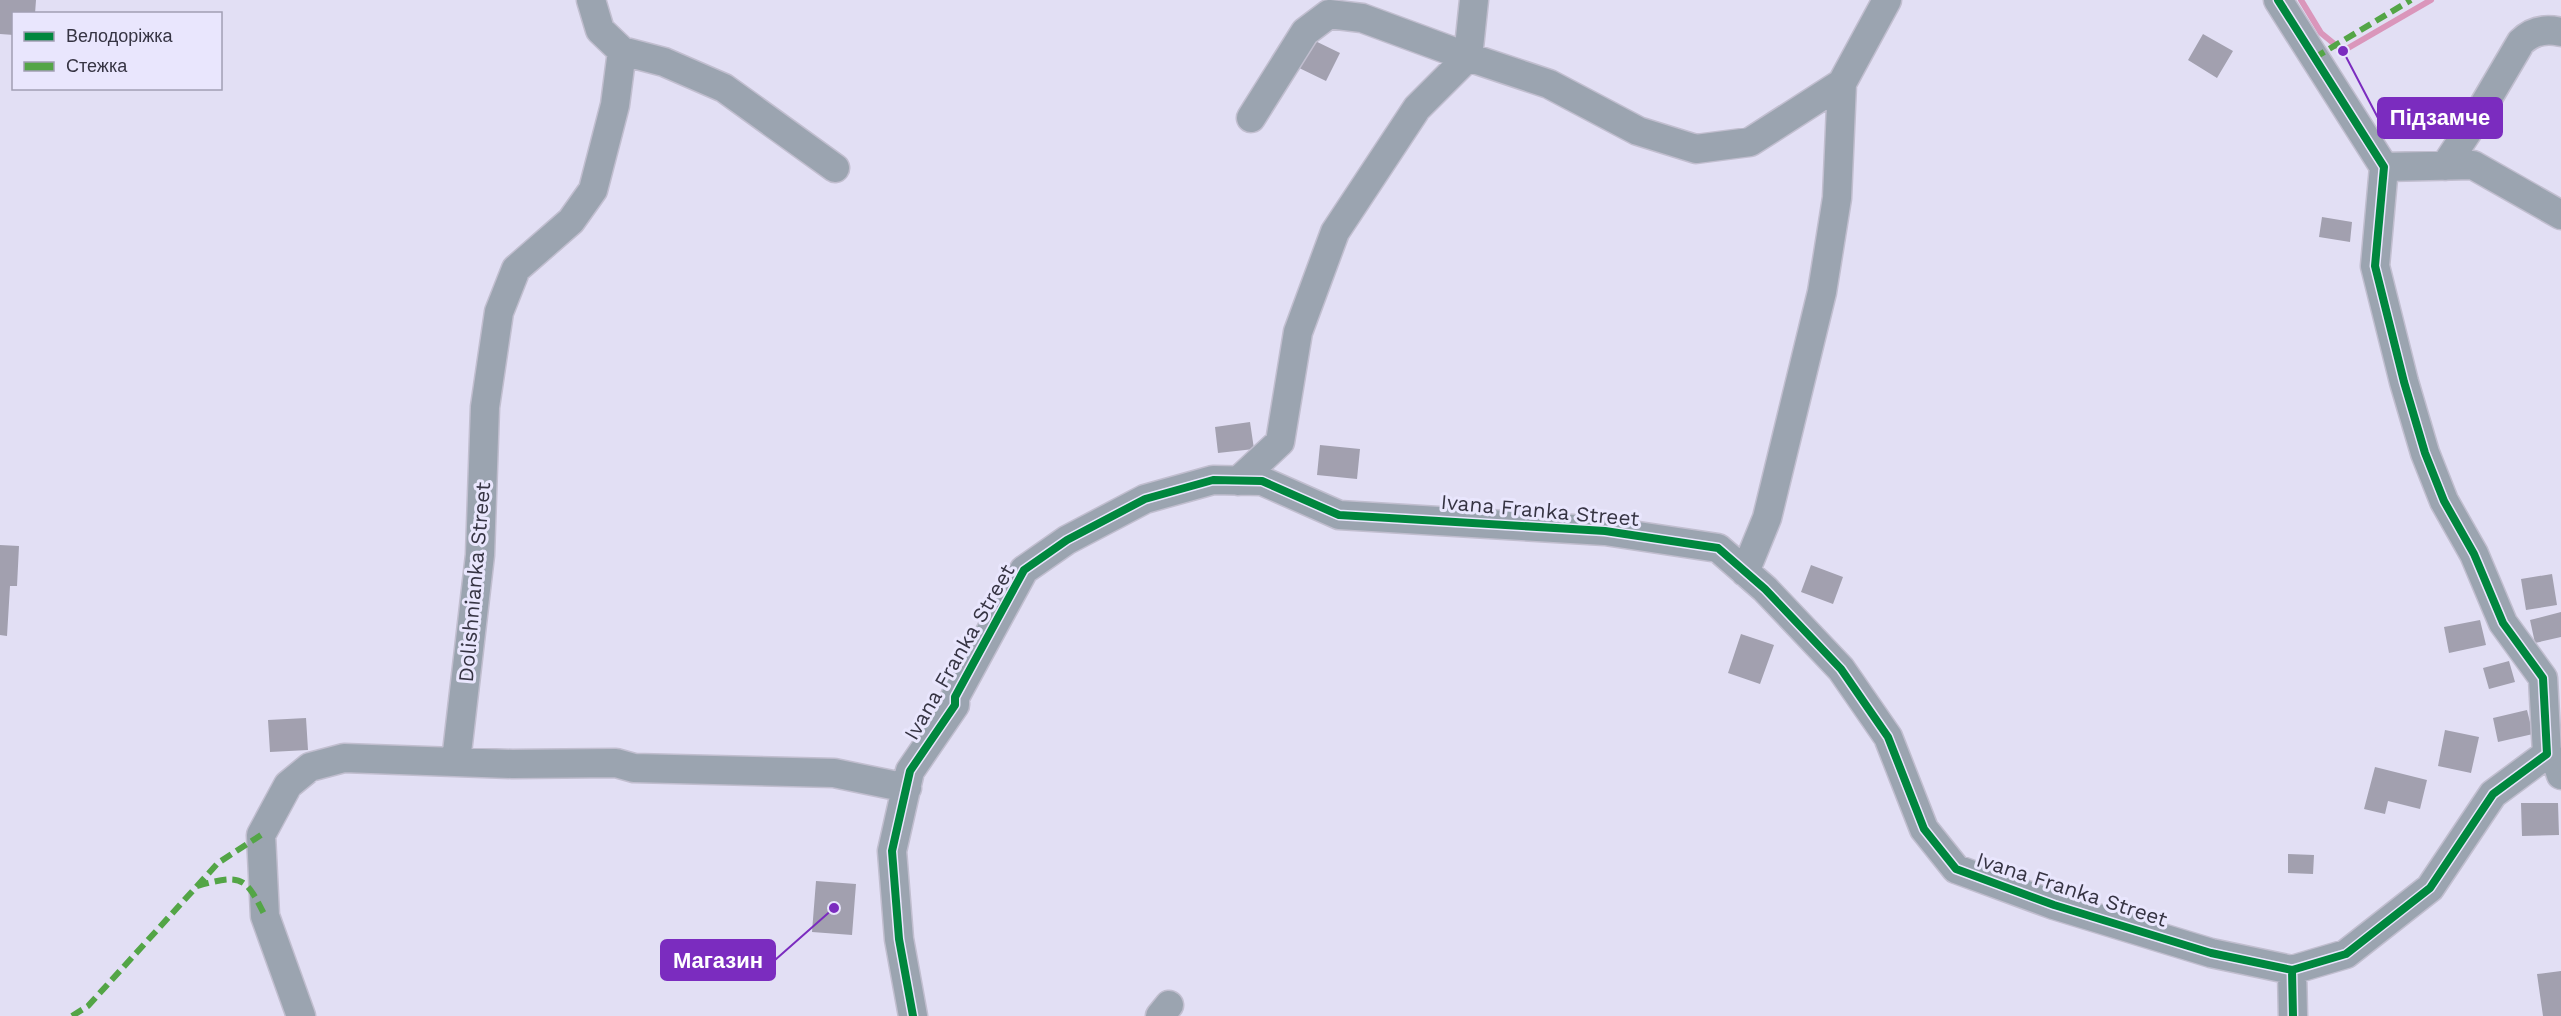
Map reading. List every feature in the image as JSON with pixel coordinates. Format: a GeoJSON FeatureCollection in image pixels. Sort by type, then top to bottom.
{"type":"FeatureCollection","features":[{"type":"Feature","properties":{"kind":"street"},"geometry":{"type":"LineString","coordinates":[[591,0],[600,30],[622,51],[664,62],[724,88],[835,168]]}},
{"type":"Feature","properties":{"kind":"street"},"geometry":{"type":"LineString","coordinates":[[1238,481],[1280,442],[1298,332],[1335,232],[1417,108],[1468,57],[1474,0]]}},
{"type":"Feature","properties":{"kind":"street"},"geometry":{"type":"LineString","coordinates":[[1745,572],[1767,518],[1822,292],[1837,198],[1842,83],[1887,0]]}},
{"type":"Feature","properties":{"kind":"street"},"geometry":{"type":"LineString","coordinates":[[2278,0],[2384,167],[2375,266],[2404,382],[2422,442],[2444,501],[2474,554],[2503,623],[2552,682],[2556,762],[2493,794],[2430,888],[2346,954],[2292,970],[2293,1016]]}},
{"type":"Feature","properties":{"kind":"street"},"geometry":{"type":"LineString","coordinates":[[1251,118],[1305,32],[1329,14],[1362,18],[1549,84],[1638,132],[1696,149],[1750,142],[1842,83]]}},
{"type":"Feature","properties":{"kind":"street"},"geometry":{"type":"LineString","coordinates":[[2445,166],[2521,42],[2528,35],[2539,31],[2561,32]]}},
{"type":"Feature","properties":{"kind":"street","name":"Dolishnianka Street"},"geometry":{"type":"LineString","coordinates":[[456,761],[480,555],[485,407],[499,312],[516,269],[571,221],[593,190],[615,105],[622,51]]}},
{"type":"Feature","properties":{"kind":"street"},"geometry":{"type":"LineString","coordinates":[[2384,167],[2473,165],[2561,215]]}},
{"type":"Feature","properties":{"kind":"street","name":"Ivana Franka Street"},"geometry":{"type":"LineString","coordinates":[[913,1016],[899,939],[892,851],[910,771],[955,705],[955,697],[1024,570],[1067,540],[1145,500],[1213,480],[1262,482],[1339,515],[1605,531],[1718,548],[1765,589],[1841,669],[1888,737],[1924,829],[1956,869],[2054,905],[2211,953],[2292,970]]}},
{"type":"Feature","properties":{"kind":"street"},"geometry":{"type":"LineString","coordinates":[[301,1016],[265,916],[261,835],[288,785],[310,767],[344,758],[512,764],[616,763],[634,768],[834,772],[907,788]]}},
{"type":"Feature","properties":{"kind":"building"},"geometry":{"type":"Polygon","coordinates":[[[0,0],[36,0],[35,12],[12,12],[12,35],[0,34],[0,0]]]}},
{"type":"Feature","properties":{"kind":"building"},"geometry":{"type":"Polygon","coordinates":[[[2203,34],[2233,51],[2217,78],[2188,60],[2203,34]]]}},
{"type":"Feature","properties":{"kind":"building"},"geometry":{"type":"Polygon","coordinates":[[[1307,37],[1340,53],[1326,81],[1293,65],[1307,37]]]}},
{"type":"Feature","properties":{"kind":"building"},"geometry":{"type":"Polygon","coordinates":[[[2322,217],[2352,222],[2350,242],[2319,237],[2322,217]]]}},
{"type":"Feature","properties":{"kind":"building"},"geometry":{"type":"Polygon","coordinates":[[[1250,422],[1254,449],[1218,453],[1215,427],[1250,422]]]}},
{"type":"Feature","properties":{"kind":"building"},"geometry":{"type":"Polygon","coordinates":[[[1320,445],[1360,449],[1357,479],[1317,475],[1320,445]]]}},
{"type":"Feature","properties":{"kind":"building"},"geometry":{"type":"Polygon","coordinates":[[[0,545],[19,546],[17,586],[10,586],[7,636],[0,635],[0,545]]]}},
{"type":"Feature","properties":{"kind":"building"},"geometry":{"type":"Polygon","coordinates":[[[1811,565],[1843,577],[1833,604],[1801,592],[1811,565]]]}},
{"type":"Feature","properties":{"kind":"building"},"geometry":{"type":"Polygon","coordinates":[[[2552,574],[2557,605],[2526,610],[2521,579],[2552,574]]]}},
{"type":"Feature","properties":{"kind":"building"},"geometry":{"type":"Polygon","coordinates":[[[2561,612],[2561,637],[2535,643],[2530,620],[2561,612]]]}},
{"type":"Feature","properties":{"kind":"building"},"geometry":{"type":"Polygon","coordinates":[[[2480,620],[2486,645],[2449,653],[2444,627],[2480,620]]]}},
{"type":"Feature","properties":{"kind":"building"},"geometry":{"type":"Polygon","coordinates":[[[1741,634],[1774,645],[1760,684],[1728,673],[1741,634]]]}},
{"type":"Feature","properties":{"kind":"building"},"geometry":{"type":"Polygon","coordinates":[[[2509,661],[2515,682],[2489,689],[2483,668],[2509,661]]]}},
{"type":"Feature","properties":{"kind":"building"},"geometry":{"type":"Polygon","coordinates":[[[2527,710],[2533,734],[2498,742],[2493,718],[2527,710]]]}},
{"type":"Feature","properties":{"kind":"building"},"geometry":{"type":"Polygon","coordinates":[[[306,718],[308,750],[270,752],[268,720],[306,718]]]}},
{"type":"Feature","properties":{"kind":"building"},"geometry":{"type":"Polygon","coordinates":[[[2445,730],[2479,737],[2471,773],[2438,766],[2445,730]]]}},
{"type":"Feature","properties":{"kind":"building"},"geometry":{"type":"Polygon","coordinates":[[[2375,767],[2427,780],[2420,809],[2388,801],[2385,814],[2364,809],[2375,767]]]}},
{"type":"Feature","properties":{"kind":"building"},"geometry":{"type":"Polygon","coordinates":[[[2521,803],[2558,803],[2559,835],[2522,836],[2521,803]]]}},
{"type":"Feature","properties":{"kind":"building"},"geometry":{"type":"Polygon","coordinates":[[[2288,854],[2314,855],[2313,874],[2288,873],[2288,854]]]}},
{"type":"Feature","properties":{"kind":"building"},"geometry":{"type":"Polygon","coordinates":[[[816,881],[856,884],[852,935],[812,932],[816,881]]]}},
{"type":"Feature","properties":{"kind":"building"},"geometry":{"type":"Polygon","coordinates":[[[2561,971],[2561,1016],[2543,1016],[2537,974],[2561,971]]]}},
{"type":"Feature","properties":{"kind":"waterway"},"geometry":{"type":"LineString","coordinates":[[2301,0],[2321,33],[2343,51],[2431,0]]}},
{"type":"Feature","properties":{"kind":"marked path"},"geometry":{"type":"LineString","coordinates":[[2314,58],[2411,0]]}},
{"type":"Feature","properties":{"kind":"marked path"},"geometry":{"type":"LineString","coordinates":[[72,1016],[88,1006],[218,863],[261,835]]}},
{"type":"Feature","properties":{"kind":"marked path"},"geometry":{"type":"LineString","coordinates":[[197,886],[223,880],[240,881],[252,892],[265,916]]}},
{"type":"Feature","properties":{"kind":"cycle path"},"geometry":{"type":"LineString","coordinates":[[2278,0],[2384,167],[2375,266],[2404,382],[2425,453],[2444,501],[2474,554],[2503,623],[2543,678],[2547,754],[2493,794],[2430,888],[2346,954],[2292,970],[2293,1016]]}},
{"type":"Feature","properties":{"kind":"cycle path"},"geometry":{"type":"LineString","coordinates":[[913,1016],[899,939],[892,851],[910,771],[955,705],[955,697],[1024,570],[1067,540],[1145,499],[1213,480],[1262,481],[1339,515],[1605,531],[1718,548],[1765,589],[1841,669],[1888,737],[1924,829],[1956,869],[2054,905],[2211,953],[2292,970]]}},
{"type":"Feature","properties":{"kind":"place","name":"Підзамче"},"geometry":{"type":"Point","coordinates":[2343,51]}},
{"type":"Feature","properties":{"kind":"place","name":"Магазин"},"geometry":{"type":"Point","coordinates":[834,908]}}]}
